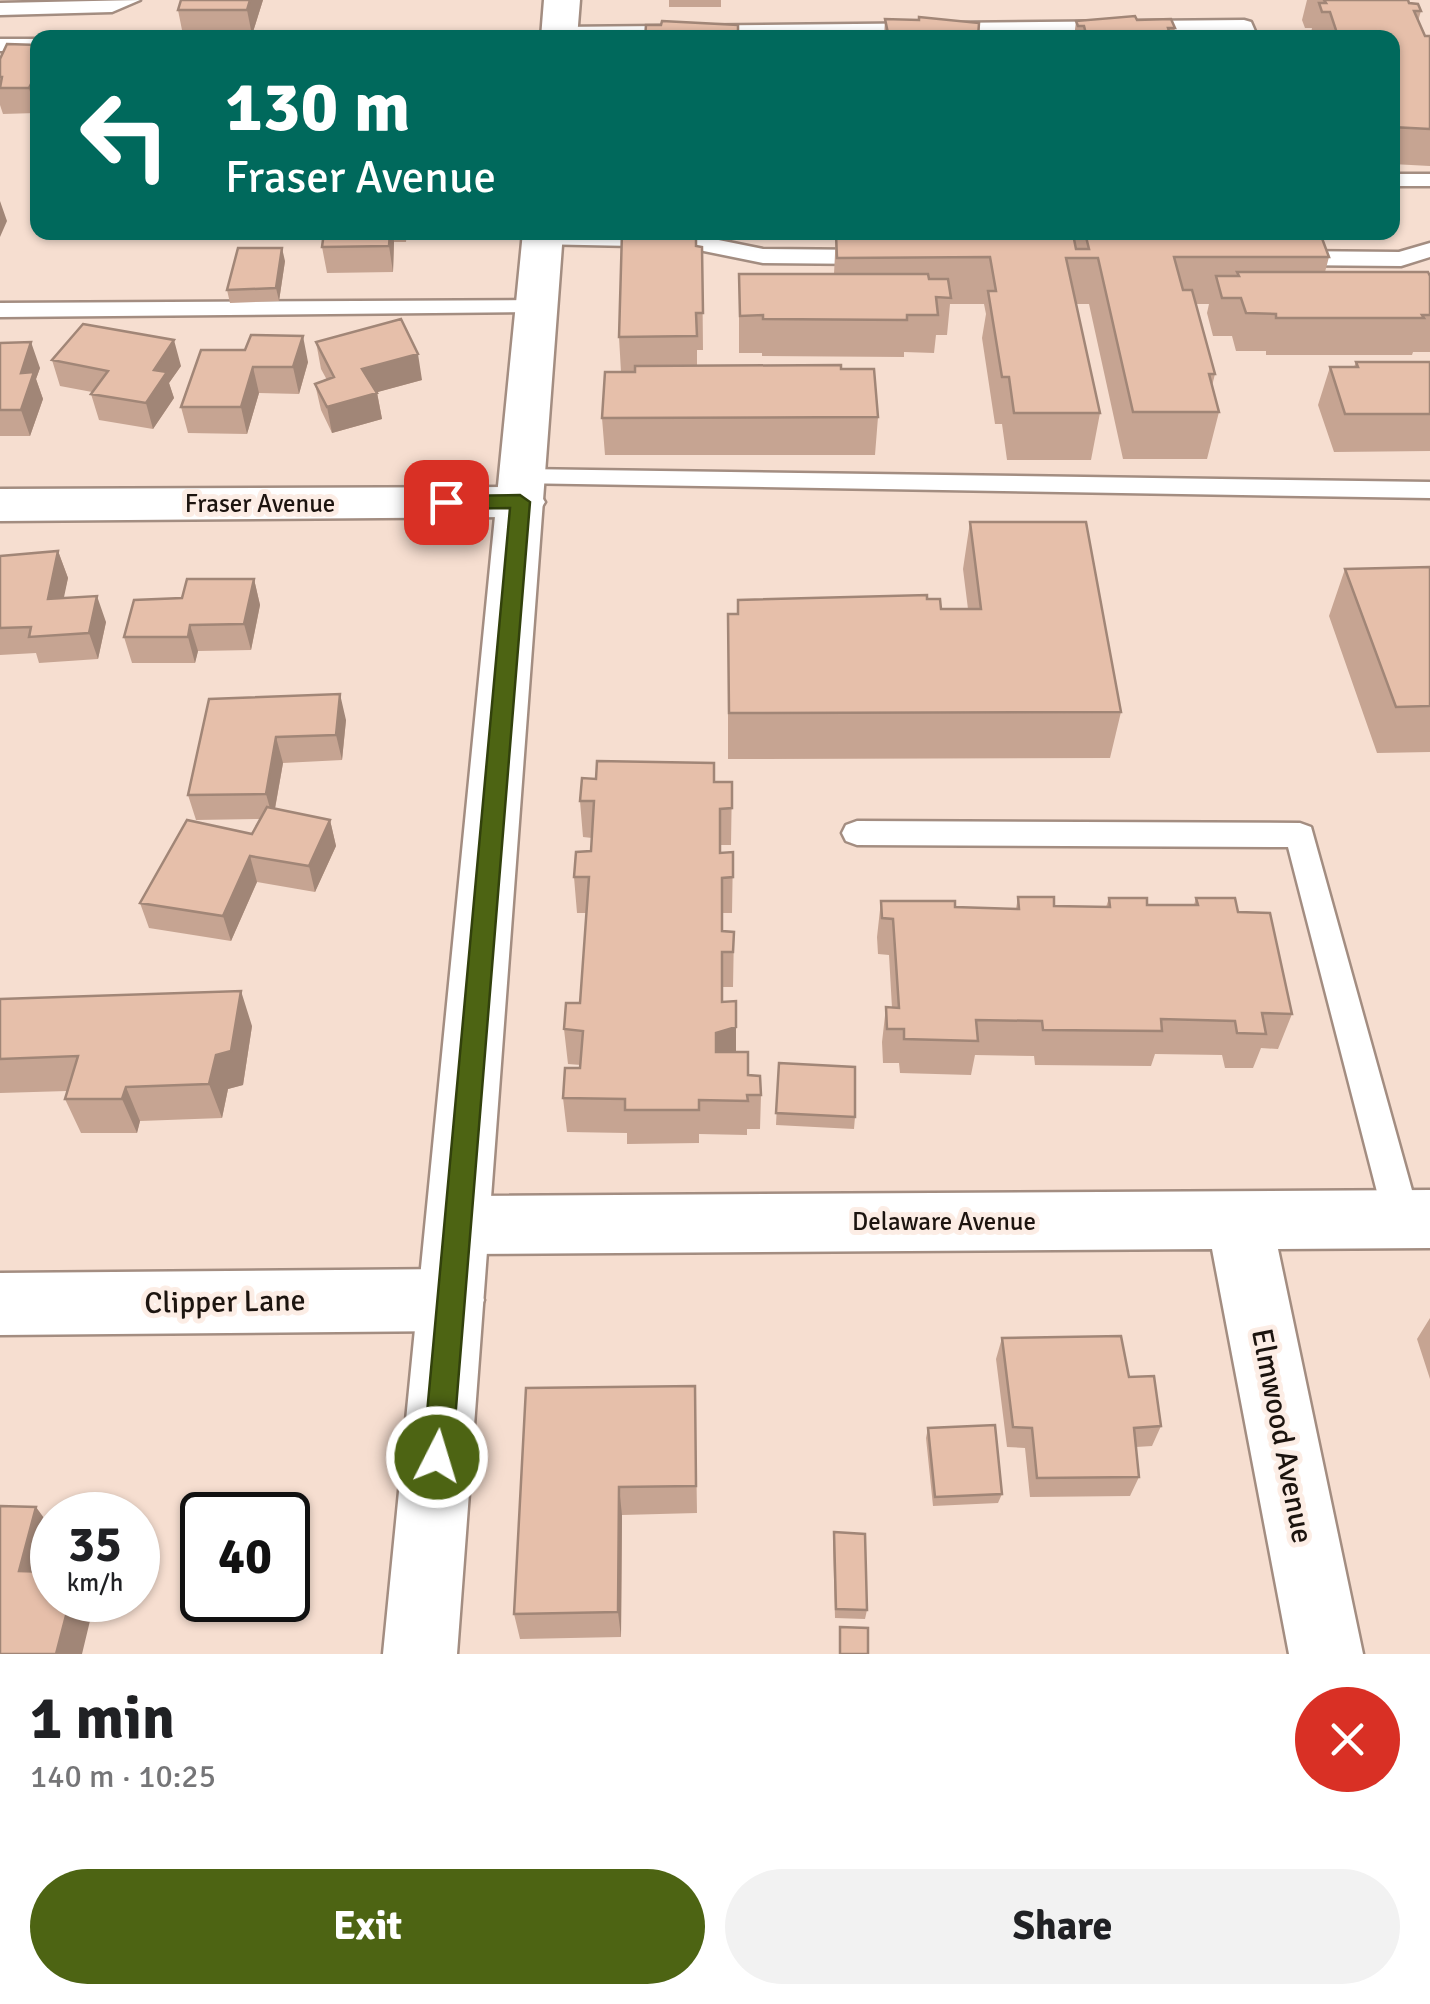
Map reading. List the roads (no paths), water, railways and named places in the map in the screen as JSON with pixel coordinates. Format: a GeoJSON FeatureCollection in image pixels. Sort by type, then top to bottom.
{"type":"FeatureCollection","features":[{"type":"Feature","properties":{"kind":"street"},"geometry":{"type":"LineString","coordinates":[[420,1654],[542,240]]}},
{"type":"Feature","properties":{"kind":"street","name":"Fraser Avenue"},"geometry":{"type":"LineString","coordinates":[[0,505],[522,489]]}},
{"type":"Feature","properties":{"kind":"street","name":"Elmwood Avenue"},"geometry":{"type":"LineString","coordinates":[[1239,1219],[1326,1654]]}},
{"type":"Feature","properties":{"kind":"street","name":"Delaware Avenue"},"geometry":{"type":"LineString","coordinates":[[458,1224],[1416,1219]]}},
{"type":"Feature","properties":{"kind":"street","name":"Clipper Lane"},"geometry":{"type":"LineString","coordinates":[[0,1304],[451,1300]]}},
{"type":"Feature","properties":{"kind":"lane"},"geometry":{"type":"LineString","coordinates":[[0,8],[112,6],[130,0]]}},
{"type":"Feature","properties":{"kind":"lane"},"geometry":{"type":"LineString","coordinates":[[560,23],[726,30]]}},
{"type":"Feature","properties":{"kind":"lane"},"geometry":{"type":"LineString","coordinates":[[1032,30],[1244,26],[1245,30]]}},
{"type":"Feature","properties":{"kind":"lane"},"geometry":{"type":"LineString","coordinates":[[0,45],[30,45]]}},
{"type":"Feature","properties":{"kind":"lane"},"geometry":{"type":"LineString","coordinates":[[1400,180],[1430,180]]}},
{"type":"Feature","properties":{"kind":"lane"},"geometry":{"type":"LineString","coordinates":[[684,240],[763,256],[903,257]]}},
{"type":"Feature","properties":{"kind":"lane"},"geometry":{"type":"LineString","coordinates":[[1261,258],[1401,258],[1430,250]]}},
{"type":"Feature","properties":{"kind":"lane"},"geometry":{"type":"LineString","coordinates":[[0,310],[537,306]]}},
{"type":"Feature","properties":{"kind":"lane"},"geometry":{"type":"LineString","coordinates":[[522,489],[1430,490]]}},
{"type":"Feature","properties":{"kind":"lane"},"geometry":{"type":"LineString","coordinates":[[857,833],[1300,835],[1416,1219]]}}]}
